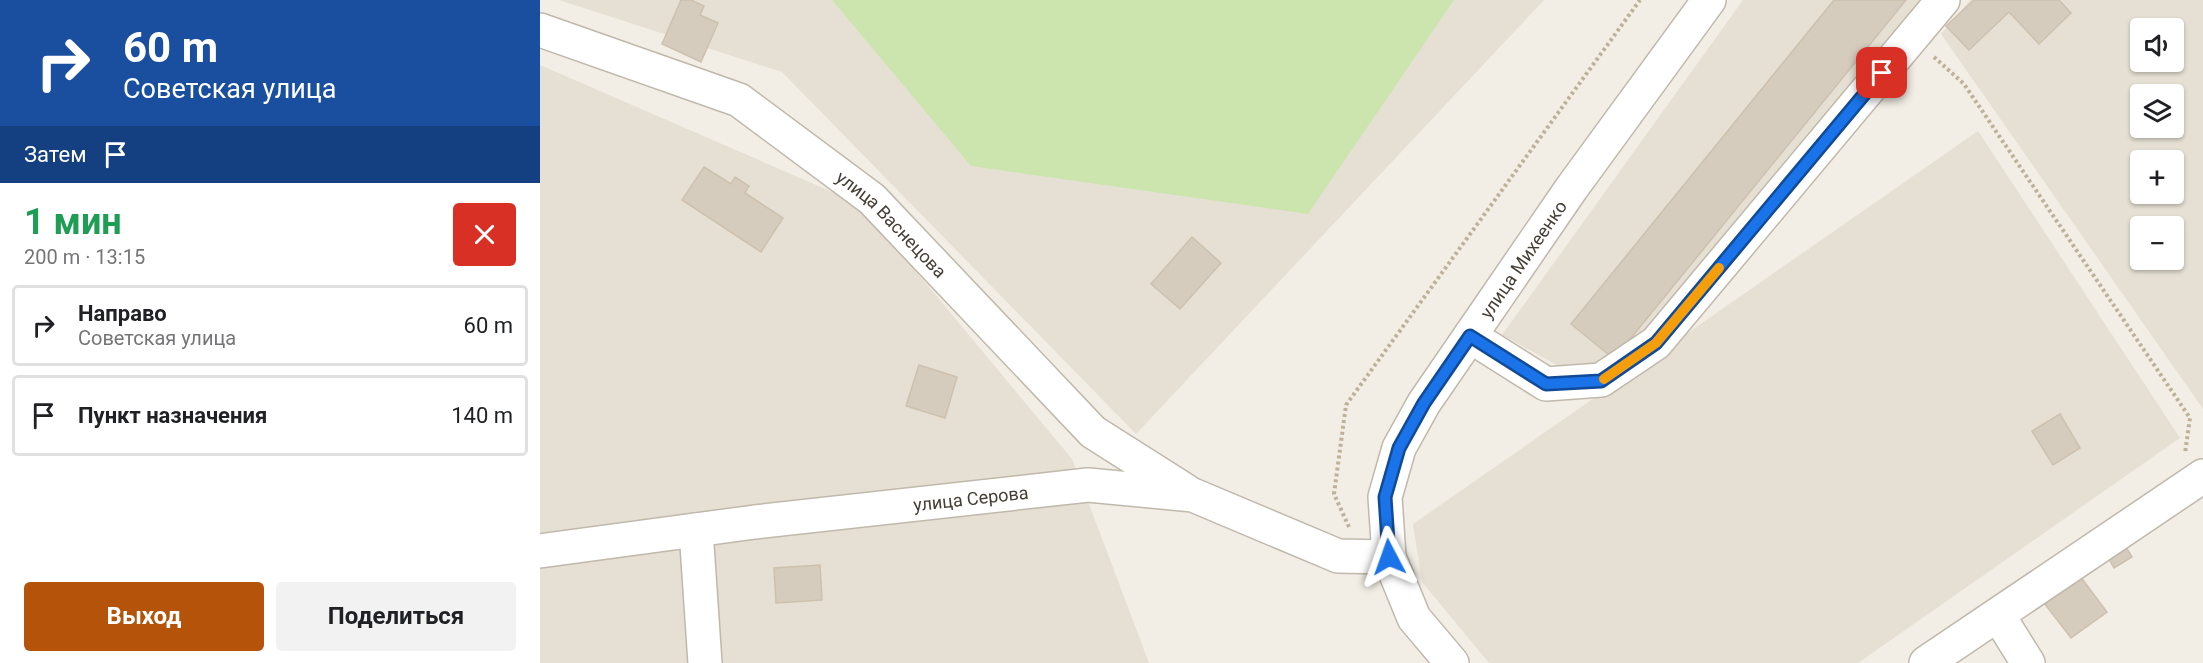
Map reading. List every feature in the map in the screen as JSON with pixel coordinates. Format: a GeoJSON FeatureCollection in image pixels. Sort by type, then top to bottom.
{"type":"FeatureCollection","features":[{"type":"Feature","properties":{"kind":"street","name":"улица Михеенко"},"geometry":{"type":"LineString","coordinates":[[1452,663],[1414,618],[1389,557],[1385,497],[1399,448],[1424,403],[1571,189],[1709,0]]}},
{"type":"Feature","properties":{"kind":"street"},"geometry":{"type":"LineString","coordinates":[[1470,336],[1546,384],[1601,381],[1656,343],[1943,0]]}},
{"type":"Feature","properties":{"kind":"street","name":"улица Васнецова"},"geometry":{"type":"LineString","coordinates":[[540,30],[739,100],[872,199],[1093,432],[1193,495]]}},
{"type":"Feature","properties":{"kind":"street"},"geometry":{"type":"LineString","coordinates":[[1926,663],[2191,484]]}},
{"type":"Feature","properties":{"kind":"street","name":"улица Серова"},"geometry":{"type":"LineString","coordinates":[[540,550],[1088,485],[1193,495],[1338,556],[1389,557]]}},
{"type":"Feature","properties":{"kind":"street"},"geometry":{"type":"LineString","coordinates":[[696,530],[705,663]]}},
{"type":"Feature","properties":{"kind":"street"},"geometry":{"type":"LineString","coordinates":[[1998,615],[2028,663]]}},
{"type":"Feature","properties":{"kind":"path"},"geometry":{"type":"LineString","coordinates":[[1912,38],[1964,84],[2190,418],[2191,484]]}},
{"type":"Feature","properties":{"kind":"shaded area"},"geometry":{"type":"Polygon","coordinates":[[[559,0],[1544,0],[1136,434],[782,72],[559,0]]]}},
{"type":"Feature","properties":{"kind":"shaded area"},"geometry":{"type":"Polygon","coordinates":[[[1743,0],[1928,0],[1647,342],[1608,369],[1566,370],[1502,335],[1743,0]]]}},
{"type":"Feature","properties":{"kind":"shaded area"},"geometry":{"type":"Polygon","coordinates":[[[1970,0],[2203,0],[2203,409],[1941,34],[1970,0]]]}},
{"type":"Feature","properties":{"kind":"shaded area"},"geometry":{"type":"Polygon","coordinates":[[[540,65],[860,204],[1072,459],[1149,663],[540,663],[540,65]]]}},
{"type":"Feature","properties":{"kind":"shaded area"},"geometry":{"type":"Polygon","coordinates":[[[1978,131],[2180,438],[1858,663],[1489,663],[1422,582],[1413,524],[1978,131]]]}},
{"type":"Feature","properties":{"kind":"green space"},"geometry":{"type":"Polygon","coordinates":[[[832,0],[1454,0],[1308,214],[971,166],[832,0]]]}},
{"type":"Feature","properties":{"kind":"building"},"geometry":{"type":"Polygon","coordinates":[[[681,0],[691,0],[704,6],[700,15],[718,23],[701,62],[662,44],[681,0]]]}},
{"type":"Feature","properties":{"kind":"building"},"geometry":{"type":"Polygon","coordinates":[[[1834,0],[1906,0],[1614,359],[1571,324],[1834,0]]]}},
{"type":"Feature","properties":{"kind":"building"},"geometry":{"type":"Polygon","coordinates":[[[1974,0],[2059,0],[2071,13],[2039,44],[2009,12],[1969,50],[1946,26],[1974,0]]]}},
{"type":"Feature","properties":{"kind":"building"},"geometry":{"type":"Polygon","coordinates":[[[704,167],[731,184],[735,177],[749,186],[745,193],[783,218],[761,252],[682,200],[704,167]]]}},
{"type":"Feature","properties":{"kind":"building"},"geometry":{"type":"Polygon","coordinates":[[[1192,237],[1221,263],[1180,309],[1151,284],[1192,237]]]}},
{"type":"Feature","properties":{"kind":"building"},"geometry":{"type":"Polygon","coordinates":[[[919,365],[957,377],[945,418],[906,406],[919,365]]]}},
{"type":"Feature","properties":{"kind":"building"},"geometry":{"type":"Polygon","coordinates":[[[2060,414],[2080,448],[2053,465],[2032,431],[2060,414]]]}},
{"type":"Feature","properties":{"kind":"building"},"geometry":{"type":"Polygon","coordinates":[[[2123,542],[2132,557],[2114,568],[2105,552],[2123,542]]]}},
{"type":"Feature","properties":{"kind":"building"},"geometry":{"type":"Polygon","coordinates":[[[820,565],[822,600],[776,603],[774,568],[820,565]]]}},
{"type":"Feature","properties":{"kind":"building"},"geometry":{"type":"Polygon","coordinates":[[[2080,576],[2107,612],[2071,638],[2044,603],[2080,576]]]}},
{"type":"Feature","properties":{"kind":"slow traffic"},"geometry":{"type":"LineString","coordinates":[[1604,379],[1656,343],[1719,268]]}},
{"type":"Feature","properties":{"kind":"route"},"geometry":{"type":"LineString","coordinates":[[1389,557],[1385,497],[1399,448],[1424,403],[1470,336],[1546,384],[1601,381],[1656,343],[1882,73]]}}]}
